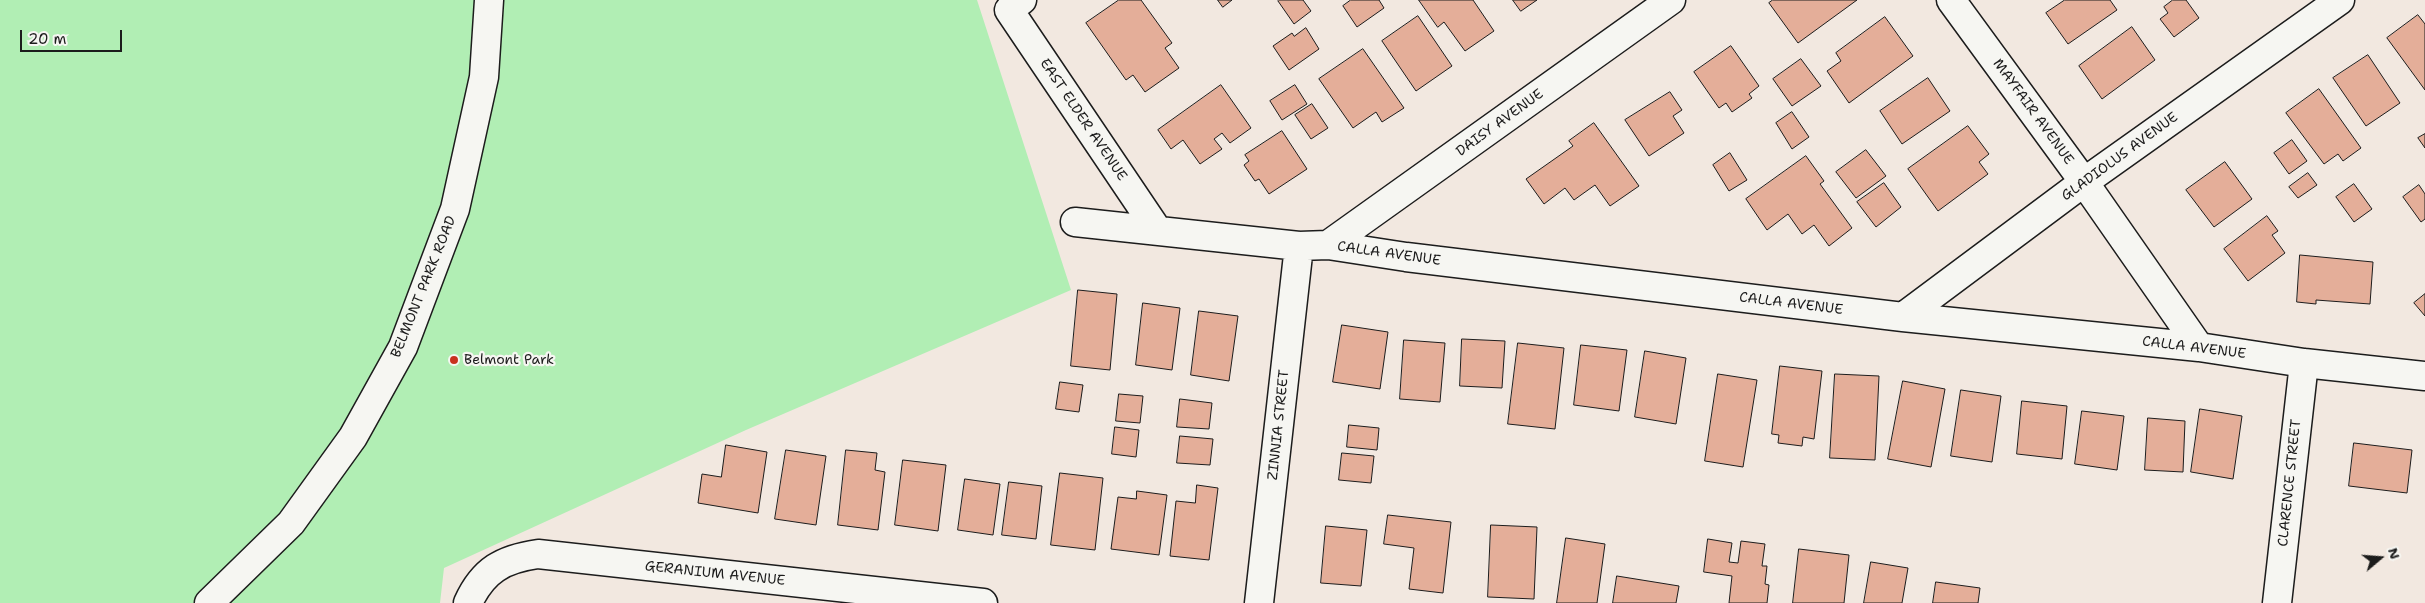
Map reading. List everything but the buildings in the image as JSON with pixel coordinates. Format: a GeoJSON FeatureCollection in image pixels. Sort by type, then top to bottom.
{"type":"FeatureCollection","features":[{"type":"Feature","properties":{"kind":"street","name":"BELMONT PARK ROAD"},"geometry":{"type":"LineString","coordinates":[[209,603],[291,523],[353,437],[402,346],[455,209],[484,77],[489,0]]}},
{"type":"Feature","properties":{"kind":"street","name":"DAISY AVENUE"},"geometry":{"type":"LineString","coordinates":[[1328,245],[1671,0]]}},
{"type":"Feature","properties":{"kind":"street","name":"MAYFAIR AVENUE"},"geometry":{"type":"LineString","coordinates":[[1951,0],[2084,182],[2199,347]]}},
{"type":"Feature","properties":{"kind":"street","name":"GLADIOLUS AVENUE"},"geometry":{"type":"LineString","coordinates":[[1903,317],[2084,182],[2340,0]]}},
{"type":"Feature","properties":{"kind":"street","name":"EAST ELDER AVENUE"},"geometry":{"type":"LineString","coordinates":[[1015,5],[1158,231]]}},
{"type":"Feature","properties":{"kind":"street","name":"CALLA AVENUE"},"geometry":{"type":"LineString","coordinates":[[1075,222],[1299,246],[1328,245],[1416,259],[1903,317],[2199,347],[2304,363],[2425,376]]}},
{"type":"Feature","properties":{"kind":"street","name":"ZINNIA STREET"},"geometry":{"type":"LineString","coordinates":[[1260,603],[1299,246]]}},
{"type":"Feature","properties":{"kind":"street","name":"CLARENCE STREET"},"geometry":{"type":"LineString","coordinates":[[2277,603],[2304,363]]}},
{"type":"Feature","properties":{"kind":"street","name":"GERANIUM AVENUE"},"geometry":{"type":"LineString","coordinates":[[468,603],[476,586],[496,566],[518,557],[538,554],[983,603]]}},
{"type":"Feature","properties":{"kind":"green space","name":"Belmont Park"},"geometry":{"type":"Polygon","coordinates":[[[0,0],[977,0],[1071,290],[746,430],[444,568],[440,603],[0,603],[0,0]]]}},
{"type":"Feature","properties":{"kind":"place","name":"Belmont Park"},"geometry":{"type":"Point","coordinates":[454,360]}}]}
